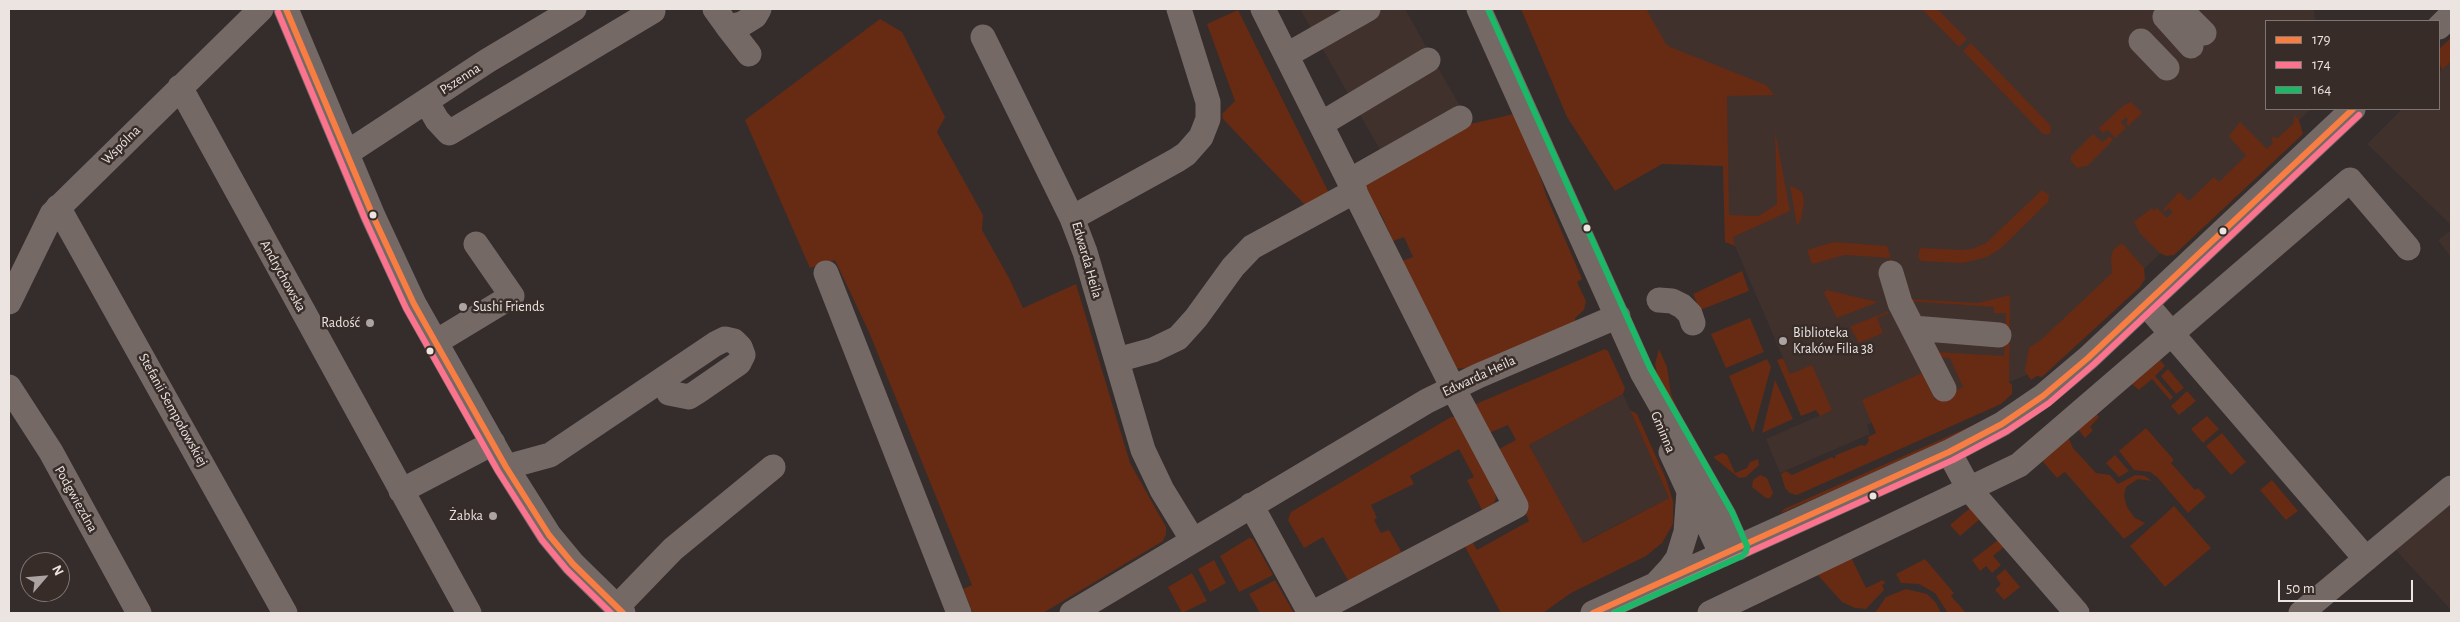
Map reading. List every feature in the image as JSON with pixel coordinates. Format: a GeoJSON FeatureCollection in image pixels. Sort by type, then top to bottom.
{"type":"FeatureCollection","features":[{"type":"Feature","properties":{"kind":"street","name":"Wspólna"},"geometry":{"type":"LineString","coordinates":[[9,302],[52,214],[58,207],[261,9]]}},
{"type":"Feature","properties":{"kind":"street"},"geometry":{"type":"LineString","coordinates":[[286,9],[396,267],[436,342],[506,467],[548,535],[573,564],[620,610],[673,549],[773,467]]}},
{"type":"Feature","properties":{"kind":"street","name":"Pszenna"},"geometry":{"type":"LineString","coordinates":[[347,153],[426,101],[574,9]]}},
{"type":"Feature","properties":{"kind":"street"},"geometry":{"type":"LineString","coordinates":[[426,101],[449,134],[652,9]]}},
{"type":"Feature","properties":{"kind":"street"},"geometry":{"type":"LineString","coordinates":[[722,18],[742,24],[756,16],[759,9]]}},
{"type":"Feature","properties":{"kind":"street","name":"Edwarda Heila"},"geometry":{"type":"LineString","coordinates":[[1179,9],[1208,102],[1208,119],[1201,137],[1181,157],[1072,218],[1085,252],[1143,450],[1162,490],[1192,539]]}},
{"type":"Feature","properties":{"kind":"street"},"geometry":{"type":"LineString","coordinates":[[1251,505],[1312,613],[1516,506],[1453,388],[1263,9]]}},
{"type":"Feature","properties":{"kind":"street"},"geometry":{"type":"LineString","coordinates":[[1286,55],[1368,9]]}},
{"type":"Feature","properties":{"kind":"street","name":"Gminna"},"geometry":{"type":"LineString","coordinates":[[1479,9],[1618,316],[1642,372],[1655,415],[1688,491],[1730,552]]}},
{"type":"Feature","properties":{"kind":"street"},"geometry":{"type":"LineString","coordinates":[[2440,26],[2451,15]]}},
{"type":"Feature","properties":{"kind":"street"},"geometry":{"type":"LineString","coordinates":[[722,18],[749,54]]}},
{"type":"Feature","properties":{"kind":"street"},"geometry":{"type":"LineString","coordinates":[[2160,24],[2194,39]]}},
{"type":"Feature","properties":{"kind":"street"},"geometry":{"type":"LineString","coordinates":[[2160,24],[2194,39]]}},
{"type":"Feature","properties":{"kind":"street"},"geometry":{"type":"LineString","coordinates":[[983,37],[1072,218]]}},
{"type":"Feature","properties":{"kind":"street"},"geometry":{"type":"LineString","coordinates":[[1321,124],[1428,60]]}},
{"type":"Feature","properties":{"kind":"street","name":"Andrychowska"},"geometry":{"type":"LineString","coordinates":[[180,87],[401,491],[470,613]]}},
{"type":"Feature","properties":{"kind":"street"},"geometry":{"type":"LineString","coordinates":[[1593,613],[1949,452],[2002,424],[2043,396],[2146,304],[2352,110]]}},
{"type":"Feature","properties":{"kind":"street"},"geometry":{"type":"LineString","coordinates":[[1117,360],[1153,350],[1178,338],[1196,318],[1233,267],[1252,247],[1460,118]]}},
{"type":"Feature","properties":{"kind":"street"},"geometry":{"type":"LineString","coordinates":[[1710,613],[1741,607],[2019,465],[2350,180],[2408,248]]}},
{"type":"Feature","properties":{"kind":"street","name":"Stefanii Sempołowskiej"},"geometry":{"type":"LineString","coordinates":[[58,207],[285,613]]}},
{"type":"Feature","properties":{"kind":"street"},"geometry":{"type":"LineString","coordinates":[[436,342],[512,296],[476,244]]}},
{"type":"Feature","properties":{"kind":"street"},"geometry":{"type":"LineString","coordinates":[[826,273],[959,613]]}},
{"type":"Feature","properties":{"kind":"street"},"geometry":{"type":"LineString","coordinates":[[1891,273],[1900,303],[1944,389]]}},
{"type":"Feature","properties":{"kind":"street"},"geometry":{"type":"LineString","coordinates":[[1659,300],[1672,301],[1682,306],[1690,314],[1694,323]]}},
{"type":"Feature","properties":{"kind":"street"},"geometry":{"type":"LineString","coordinates":[[2146,304],[2366,559]]}},
{"type":"Feature","properties":{"kind":"street","name":"Edwarda Heila"},"geometry":{"type":"LineString","coordinates":[[1072,613],[1192,539],[1398,417],[1453,388],[1618,316]]}},
{"type":"Feature","properties":{"kind":"street"},"geometry":{"type":"LineString","coordinates":[[1913,328],[1998,335]]}},
{"type":"Feature","properties":{"kind":"street"},"geometry":{"type":"LineString","coordinates":[[506,467],[550,455],[725,339],[734,341],[740,347],[743,355],[739,363],[697,392],[688,397],[669,393]]}},
{"type":"Feature","properties":{"kind":"street","name":"Gminna"},"geometry":{"type":"LineString","coordinates":[[1642,372],[1719,507],[1730,552]]}},
{"type":"Feature","properties":{"kind":"street","name":"Podgwiezdna"},"geometry":{"type":"LineString","coordinates":[[9,386],[50,452],[139,613]]}},
{"type":"Feature","properties":{"kind":"street"},"geometry":{"type":"LineString","coordinates":[[401,491],[493,443]]}},
{"type":"Feature","properties":{"kind":"street"},"geometry":{"type":"LineString","coordinates":[[1949,452],[1969,489],[2077,613]]}},
{"type":"Feature","properties":{"kind":"street"},"geometry":{"type":"LineString","coordinates":[[2301,613],[2451,488]]}},
{"type":"Feature","properties":{"kind":"street","name":"Gminna"},"geometry":{"type":"LineString","coordinates":[[1652,587],[1678,558],[1686,532],[1688,491]]}},
{"type":"Feature","properties":{"kind":"shaded area"},"geometry":{"type":"Polygon","coordinates":[[[1300,9],[1405,9],[1470,124],[1388,164],[1300,9]]]}},
{"type":"Feature","properties":{"kind":"shaded area"},"geometry":{"type":"Polygon","coordinates":[[[1521,9],[1646,9],[1666,44],[1670,47],[1766,85],[1774,95],[1727,96],[1729,215],[1759,216],[1777,204],[1775,131],[1790,211],[1733,237],[1735,246],[1725,242],[1723,166],[1662,164],[1615,191],[1567,117],[1521,9]]]}},
{"type":"Feature","properties":{"kind":"shaded area"},"geometry":{"type":"Polygon","coordinates":[[[1636,9],[2314,9],[2315,20],[2265,20],[2265,110],[2310,110],[2190,226],[2032,373],[1934,412],[1927,398],[1867,425],[1870,434],[1780,473],[1766,439],[1832,410],[1790,374],[1735,246],[1725,242],[1720,74],[1667,53],[1636,9]]]}},
{"type":"Feature","properties":{"kind":"shaded area"},"geometry":{"type":"Polygon","coordinates":[[[1922,9],[1937,9],[1967,39],[1959,47],[1922,9]]]}},
{"type":"Feature","properties":{"kind":"shaded area"},"geometry":{"type":"Polygon","coordinates":[[[1238,10],[1329,193],[1305,205],[1223,119],[1222,114],[1235,101],[1207,24],[1238,10]]]}},
{"type":"Feature","properties":{"kind":"shaded area"},"geometry":{"type":"Polygon","coordinates":[[[880,19],[902,32],[945,117],[937,132],[983,215],[982,230],[1009,278],[1023,308],[1076,284],[1130,463],[1166,527],[1163,541],[1043,613],[973,613],[963,589],[972,585],[869,332],[835,260],[810,268],[745,120],[880,19]]]}},
{"type":"Feature","properties":{"kind":"shaded area"},"geometry":{"type":"Polygon","coordinates":[[[2451,38],[2451,61],[2442,70],[2440,64],[2440,48],[2451,38]]]}},
{"type":"Feature","properties":{"kind":"shaded area"},"geometry":{"type":"Polygon","coordinates":[[[1971,43],[2049,124],[2051,127],[2050,134],[2043,134],[1963,51],[1971,43]]]}},
{"type":"Feature","properties":{"kind":"shaded area"},"geometry":{"type":"Polygon","coordinates":[[[2451,61],[2451,225],[2367,144],[2401,110],[2440,110],[2440,72],[2451,61]]]}},
{"type":"Feature","properties":{"kind":"shaded area"},"geometry":{"type":"Polygon","coordinates":[[[2131,102],[2142,113],[2128,126],[2126,117],[2121,122],[2126,128],[2115,138],[2108,130],[2103,133],[2099,128],[2123,106],[2131,102]]]}},
{"type":"Feature","properties":{"kind":"shaded area"},"geometry":{"type":"Polygon","coordinates":[[[1514,114],[1536,163],[1546,195],[1582,279],[1577,282],[1586,301],[1584,310],[1575,318],[1575,322],[1468,369],[1456,368],[1399,262],[1413,257],[1404,237],[1393,241],[1380,212],[1376,214],[1362,180],[1470,124],[1514,114]]]}},
{"type":"Feature","properties":{"kind":"shaded area"},"geometry":{"type":"Polygon","coordinates":[[[2294,115],[2299,120],[2303,134],[2174,255],[2166,256],[2160,253],[2140,233],[2134,222],[2152,208],[2154,211],[2157,208],[2167,218],[2173,212],[2169,208],[2164,212],[2163,210],[2179,192],[2189,201],[2214,177],[2219,182],[2246,156],[2229,136],[2240,122],[2267,149],[2273,143],[2271,137],[2278,138],[2294,123],[2294,115]]]}},
{"type":"Feature","properties":{"kind":"shaded area"},"geometry":{"type":"Polygon","coordinates":[[[2093,134],[2102,142],[2110,136],[2113,140],[2087,166],[2077,168],[2071,161],[2071,156],[2093,134]]]}},
{"type":"Feature","properties":{"kind":"shaded area"},"geometry":{"type":"Polygon","coordinates":[[[1790,185],[1802,192],[1804,202],[1801,219],[1797,226],[1790,185]]]}},
{"type":"Feature","properties":{"kind":"shaded area"},"geometry":{"type":"Polygon","coordinates":[[[2042,190],[2049,195],[2048,202],[2000,249],[1987,257],[1963,263],[1921,261],[1918,257],[1920,248],[1961,250],[1972,249],[1986,243],[2042,190]]]}},
{"type":"Feature","properties":{"kind":"shaded area"},"geometry":{"type":"Polygon","coordinates":[[[2451,230],[2451,257],[2438,240],[2451,230]]]}},
{"type":"Feature","properties":{"kind":"shaded area"},"geometry":{"type":"Polygon","coordinates":[[[1834,242],[1887,246],[1891,258],[1845,255],[1812,264],[1807,250],[1834,242]]]}},
{"type":"Feature","properties":{"kind":"shaded area"},"geometry":{"type":"Polygon","coordinates":[[[2122,243],[2144,268],[2145,279],[2140,287],[2042,377],[2037,376],[2031,380],[2025,371],[2029,348],[2042,339],[2112,273],[2111,259],[2113,250],[2122,243]]]}},
{"type":"Feature","properties":{"kind":"shaded area"},"geometry":{"type":"Polygon","coordinates":[[[1742,271],[1749,291],[1700,310],[1693,294],[1742,271]]]}},
{"type":"Feature","properties":{"kind":"shaded area"},"geometry":{"type":"Polygon","coordinates":[[[1827,290],[1878,302],[1837,318],[1824,293],[1827,290]]]}},
{"type":"Feature","properties":{"kind":"shaded area"},"geometry":{"type":"Polygon","coordinates":[[[2010,295],[2009,382],[2012,385],[2012,394],[2001,404],[1797,495],[1790,493],[1785,488],[1781,474],[1786,471],[1792,475],[1832,457],[1835,459],[1836,455],[1861,445],[1865,446],[1869,441],[1868,437],[1876,433],[1862,400],[1922,373],[1935,400],[1963,387],[1950,358],[1936,357],[1934,352],[2004,356],[2006,313],[1994,313],[1994,307],[1908,301],[1906,299],[1978,303],[2010,295]]]}},
{"type":"Feature","properties":{"kind":"shaded area"},"geometry":{"type":"Polygon","coordinates":[[[1887,312],[1889,313],[1877,318],[1883,333],[1859,343],[1851,326],[1887,312]]]}},
{"type":"Feature","properties":{"kind":"shaded area"},"geometry":{"type":"Polygon","coordinates":[[[1750,318],[1764,352],[1726,368],[1711,334],[1750,318]]]}},
{"type":"Feature","properties":{"kind":"shaded area"},"geometry":{"type":"Polygon","coordinates":[[[1605,349],[1608,351],[1625,388],[1623,394],[1529,445],[1583,543],[1669,498],[1630,410],[1637,414],[1666,479],[1673,501],[1673,524],[1662,543],[1646,556],[1571,593],[1543,613],[1501,613],[1464,545],[1471,540],[1477,550],[1529,521],[1499,449],[1516,440],[1508,425],[1484,435],[1469,407],[1605,349]]]}},
{"type":"Feature","properties":{"kind":"shaded area"},"geometry":{"type":"Polygon","coordinates":[[[1659,349],[1667,367],[1671,394],[1700,462],[1659,381],[1655,364],[1659,349]]]}},
{"type":"Feature","properties":{"kind":"shaded area"},"geometry":{"type":"Polygon","coordinates":[[[2156,355],[2165,366],[2155,376],[2173,397],[2170,400],[2152,379],[2139,390],[2127,380],[2156,355]]]}},
{"type":"Feature","properties":{"kind":"shaded area"},"geometry":{"type":"Polygon","coordinates":[[[1783,358],[1790,374],[1812,365],[1832,410],[1820,416],[1816,410],[1801,416],[1777,360],[1783,358]]]}},
{"type":"Feature","properties":{"kind":"shaded area"},"geometry":{"type":"Polygon","coordinates":[[[1767,359],[1771,367],[1753,433],[1729,376],[1767,359]]]}},
{"type":"Feature","properties":{"kind":"shaded area"},"geometry":{"type":"Polygon","coordinates":[[[2168,369],[2184,388],[2176,394],[2161,376],[2168,369]]]}},
{"type":"Feature","properties":{"kind":"shaded area"},"geometry":{"type":"Polygon","coordinates":[[[1775,380],[1793,419],[1762,433],[1775,380]]]}},
{"type":"Feature","properties":{"kind":"shaded area"},"geometry":{"type":"Polygon","coordinates":[[[2187,391],[2196,401],[2179,415],[2171,406],[2187,391]]]}},
{"type":"Feature","properties":{"kind":"shaded area"},"geometry":{"type":"Polygon","coordinates":[[[1623,394],[1669,498],[1582,543],[1529,445],[1623,394]]]}},
{"type":"Feature","properties":{"kind":"shaded area"},"geometry":{"type":"Polygon","coordinates":[[[2093,410],[2099,417],[2090,427],[2093,430],[2085,438],[2075,426],[2093,410]]]}},
{"type":"Feature","properties":{"kind":"shaded area"},"geometry":{"type":"Polygon","coordinates":[[[1996,415],[1955,439],[1781,513],[1784,509],[1996,415]]]}},
{"type":"Feature","properties":{"kind":"shaded area"},"geometry":{"type":"Polygon","coordinates":[[[2207,416],[2219,429],[2203,443],[2191,429],[2207,416]]]}},
{"type":"Feature","properties":{"kind":"shaded area"},"geometry":{"type":"Polygon","coordinates":[[[1451,417],[1455,417],[1495,490],[1494,504],[1482,510],[1467,480],[1474,477],[1459,449],[1410,476],[1414,484],[1371,505],[1377,518],[1374,520],[1381,533],[1389,530],[1402,553],[1349,582],[1323,537],[1304,548],[1288,520],[1291,512],[1451,417]]]}},
{"type":"Feature","properties":{"kind":"shaded area"},"geometry":{"type":"Polygon","coordinates":[[[2146,428],[2174,460],[2171,463],[2195,490],[2198,488],[2206,497],[2188,513],[2158,478],[2150,472],[2134,470],[2119,451],[2146,428]]]}},
{"type":"Feature","properties":{"kind":"shaded area"},"geometry":{"type":"Polygon","coordinates":[[[2222,433],[2246,462],[2231,475],[2206,446],[2222,433]]]}},
{"type":"Feature","properties":{"kind":"shaded area"},"geometry":{"type":"Polygon","coordinates":[[[2068,437],[2073,448],[2096,473],[2110,475],[2118,484],[2135,475],[2145,476],[2152,481],[2138,479],[2126,487],[2124,496],[2127,507],[2135,518],[2145,523],[2124,539],[2065,472],[2057,478],[2039,457],[2068,437]]]}},
{"type":"Feature","properties":{"kind":"shaded area"},"geometry":{"type":"Polygon","coordinates":[[[1722,453],[1727,455],[1735,473],[1747,468],[1750,462],[1758,459],[1759,465],[1746,477],[1739,478],[1713,457],[1722,453]]]}},
{"type":"Feature","properties":{"kind":"shaded area"},"geometry":{"type":"Polygon","coordinates":[[[2115,455],[2129,471],[2119,477],[2106,463],[2115,455]]]}},
{"type":"Feature","properties":{"kind":"shaded area"},"geometry":{"type":"Polygon","coordinates":[[[1760,475],[1767,478],[1773,493],[1770,498],[1766,498],[1752,487],[1753,480],[1760,475]]]}},
{"type":"Feature","properties":{"kind":"shaded area"},"geometry":{"type":"Polygon","coordinates":[[[2272,480],[2298,511],[2286,520],[2260,490],[2272,480]]]}},
{"type":"Feature","properties":{"kind":"shaded area"},"geometry":{"type":"Polygon","coordinates":[[[2451,499],[2451,610],[2393,547],[2451,499]]]}},
{"type":"Feature","properties":{"kind":"shaded area"},"geometry":{"type":"Polygon","coordinates":[[[2174,506],[2211,548],[2165,587],[2130,546],[2174,506]]]}},
{"type":"Feature","properties":{"kind":"shaded area"},"geometry":{"type":"Polygon","coordinates":[[[1970,508],[1980,519],[1960,536],[1950,525],[1970,508]]]}},
{"type":"Feature","properties":{"kind":"shaded area"},"geometry":{"type":"Polygon","coordinates":[[[1249,538],[1253,539],[1273,575],[1239,592],[1220,556],[1249,538]]]}},
{"type":"Feature","properties":{"kind":"shaded area"},"geometry":{"type":"Polygon","coordinates":[[[1998,540],[2004,547],[1993,556],[2001,565],[1992,573],[1986,566],[1980,571],[1972,560],[1998,540]]]}},
{"type":"Feature","properties":{"kind":"shaded area"},"geometry":{"type":"Polygon","coordinates":[[[1850,555],[1866,588],[1883,580],[1885,583],[1882,585],[1884,590],[1866,609],[1855,608],[1842,602],[1815,572],[1850,555]]]}},
{"type":"Feature","properties":{"kind":"shaded area"},"geometry":{"type":"Polygon","coordinates":[[[1925,559],[1954,593],[1951,596],[1966,613],[1948,613],[1935,593],[1919,584],[1901,583],[1896,574],[1925,559]]]}},
{"type":"Feature","properties":{"kind":"shaded area"},"geometry":{"type":"Polygon","coordinates":[[[1214,560],[1226,583],[1210,592],[1198,569],[1214,560]]]}},
{"type":"Feature","properties":{"kind":"shaded area"},"geometry":{"type":"Polygon","coordinates":[[[2005,569],[2020,587],[2004,600],[1995,590],[2001,584],[1996,577],[2005,569]]]}},
{"type":"Feature","properties":{"kind":"shaded area"},"geometry":{"type":"Polygon","coordinates":[[[1192,573],[1207,601],[1182,613],[1168,587],[1192,573]]]}},
{"type":"Feature","properties":{"kind":"shaded area"},"geometry":{"type":"Polygon","coordinates":[[[1275,580],[1294,613],[1260,613],[1249,594],[1275,580]]]}},
{"type":"Feature","properties":{"kind":"shaded area"},"geometry":{"type":"Polygon","coordinates":[[[1906,589],[1927,594],[1936,603],[1941,613],[1875,613],[1886,597],[1906,589]]]}},
{"type":"Feature","properties":{"kind":"transit line","name":"179"},"geometry":{"type":"LineString","coordinates":[[286,9],[373,216],[414,304],[506,467],[549,535],[573,564],[623,613]]}},
{"type":"Feature","properties":{"kind":"transit line","name":"164"},"geometry":{"type":"LineString","coordinates":[[1488,9],[1650,368],[1732,512],[1747,546],[1746,552],[1742,556],[1614,613]]}},
{"type":"Feature","properties":{"kind":"transit line","name":"174"},"geometry":{"type":"LineString","coordinates":[[278,12],[365,219],[406,308],[498,471],[542,540],[567,570],[611,613]]}},
{"type":"Feature","properties":{"kind":"transit line","name":"179"},"geometry":{"type":"LineString","coordinates":[[1593,613],[1949,452],[2002,424],[2043,396],[2088,358],[2352,110]]}},
{"type":"Feature","properties":{"kind":"transit line","name":"174"},"geometry":{"type":"LineString","coordinates":[[1614,613],[1953,460],[2007,431],[2049,403],[2094,364],[2359,115]]}},
{"type":"Feature","properties":{"kind":"place","name":"Sushi Friends"},"geometry":{"type":"Point","coordinates":[463,307]}},
{"type":"Feature","properties":{"kind":"place","name":"Radość"},"geometry":{"type":"Point","coordinates":[370,323]}},
{"type":"Feature","properties":{"kind":"place","name":"Biblioteka Kraków Filia 38"},"geometry":{"type":"Point","coordinates":[1783,341]}},
{"type":"Feature","properties":{"kind":"place","name":"Żabka"},"geometry":{"type":"Point","coordinates":[493,516]}}]}
